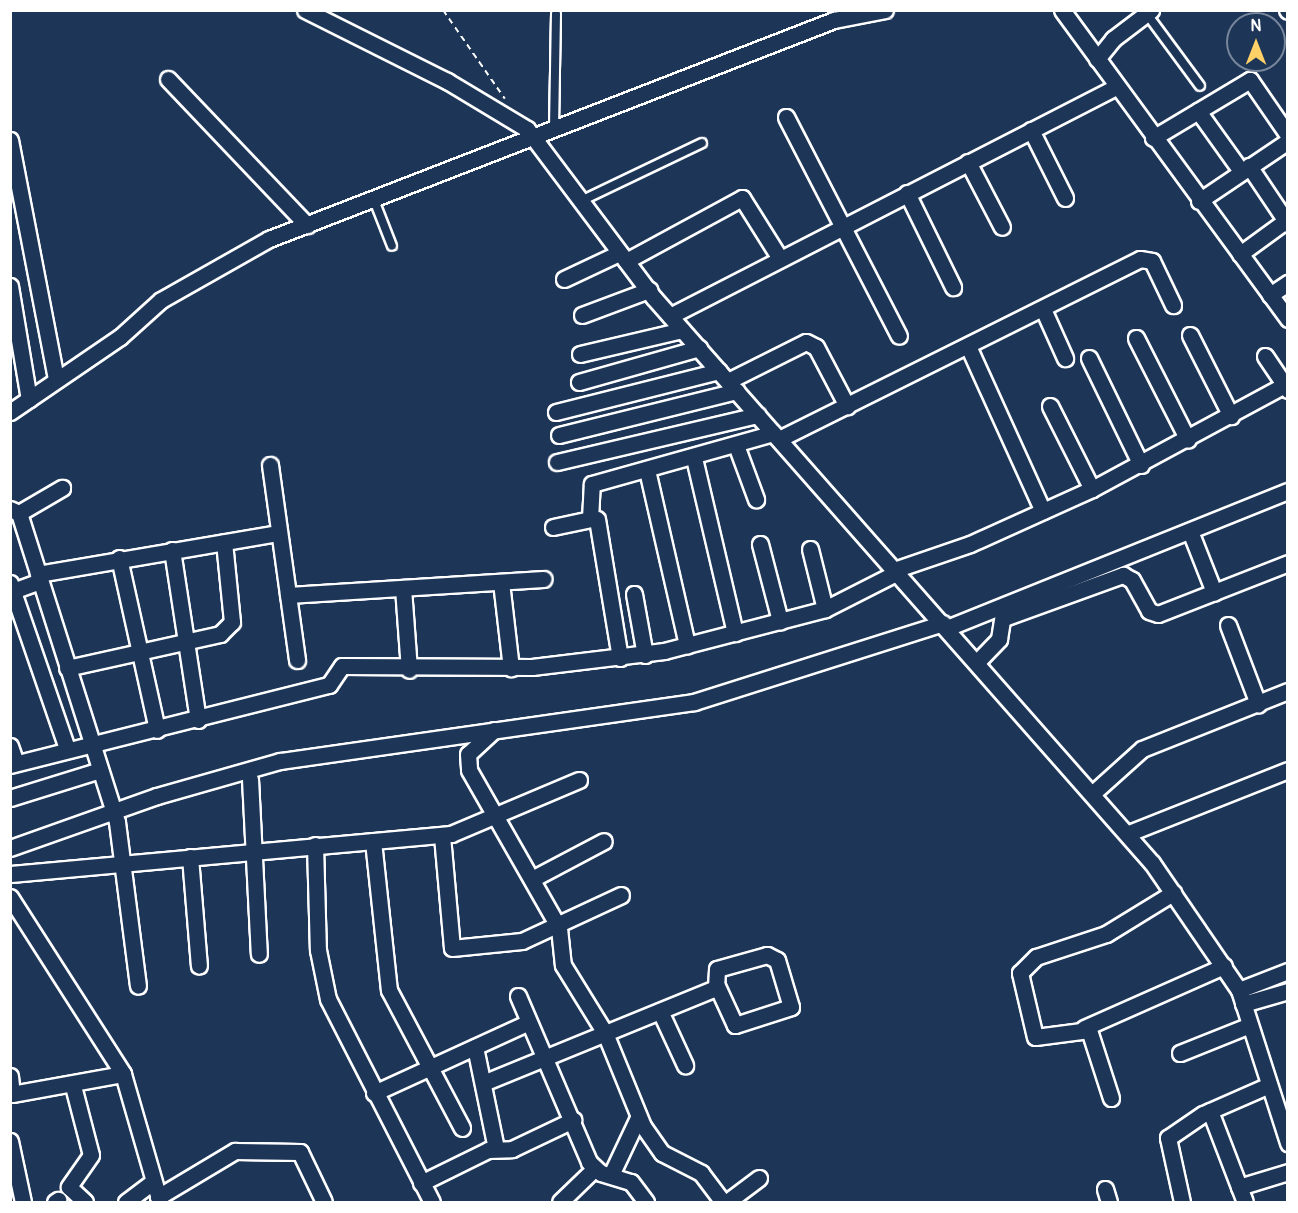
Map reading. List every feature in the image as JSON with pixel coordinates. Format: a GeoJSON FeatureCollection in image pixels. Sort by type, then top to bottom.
{"type":"FeatureCollection","features":[{"type":"Feature","properties":{"kind":"street"},"geometry":{"type":"LineString","coordinates":[[304,10],[519,121],[670,316],[1129,833],[1224,966],[1241,997],[1287,1143]]}},
{"type":"Feature","properties":{"kind":"street"},"geometry":{"type":"LineString","coordinates":[[10,412],[218,264],[307,225],[834,20],[885,10]]}},
{"type":"Feature","properties":{"kind":"street"},"geometry":{"type":"LineString","coordinates":[[1062,10],[1287,319]]}},
{"type":"Feature","properties":{"kind":"street"},"geometry":{"type":"LineString","coordinates":[[1097,59],[1113,39],[1149,12]]}},
{"type":"Feature","properties":{"kind":"street"},"geometry":{"type":"LineString","coordinates":[[168,79],[307,225]]}},
{"type":"Feature","properties":{"kind":"street"},"geometry":{"type":"LineString","coordinates":[[1153,138],[1252,80],[1287,135]]}},
{"type":"Feature","properties":{"kind":"street"},"geometry":{"type":"LineString","coordinates":[[670,316],[780,257],[1116,87]]}},
{"type":"Feature","properties":{"kind":"street"},"geometry":{"type":"LineString","coordinates":[[1198,111],[1287,221],[1240,254]]}},
{"type":"Feature","properties":{"kind":"street"},"geometry":{"type":"LineString","coordinates":[[786,117],[900,336]]}},
{"type":"Feature","properties":{"kind":"street"},"geometry":{"type":"LineString","coordinates":[[1030,130],[1065,198]]}},
{"type":"Feature","properties":{"kind":"street"},"geometry":{"type":"LineString","coordinates":[[10,140],[56,380]]}},
{"type":"Feature","properties":{"kind":"street"},"geometry":{"type":"LineString","coordinates":[[1199,201],[1287,141]]}},
{"type":"Feature","properties":{"kind":"street"},"geometry":{"type":"LineString","coordinates":[[968,162],[1002,228]]}},
{"type":"Feature","properties":{"kind":"street"},"geometry":{"type":"LineString","coordinates":[[907,193],[953,287]]}},
{"type":"Feature","properties":{"kind":"street"},"geometry":{"type":"LineString","coordinates":[[564,279],[623,257],[742,198],[780,257]]}},
{"type":"Feature","properties":{"kind":"street"},"geometry":{"type":"LineString","coordinates":[[553,527],[590,519],[592,484],[776,436],[847,406],[1144,257],[1152,261],[1173,305]]}},
{"type":"Feature","properties":{"kind":"street"},"geometry":{"type":"LineString","coordinates":[[1270,295],[1287,283]]}},
{"type":"Feature","properties":{"kind":"street"},"geometry":{"type":"LineString","coordinates":[[10,286],[29,399]]}},
{"type":"Feature","properties":{"kind":"street"},"geometry":{"type":"LineString","coordinates":[[582,315],[649,290]]}},
{"type":"Feature","properties":{"kind":"street"},"geometry":{"type":"LineString","coordinates":[[1043,309],[1065,358]]}},
{"type":"Feature","properties":{"kind":"street"},"geometry":{"type":"LineString","coordinates":[[580,354],[682,330]]}},
{"type":"Feature","properties":{"kind":"street"},"geometry":{"type":"LineString","coordinates":[[1190,335],[1231,416]]}},
{"type":"Feature","properties":{"kind":"street"},"geometry":{"type":"LineString","coordinates":[[1136,338],[1188,440]]}},
{"type":"Feature","properties":{"kind":"street"},"geometry":{"type":"LineString","coordinates":[[560,435],[728,381],[806,342],[816,347],[847,406]]}},
{"type":"Feature","properties":{"kind":"street"},"geometry":{"type":"LineString","coordinates":[[968,346],[1043,511]]}},
{"type":"Feature","properties":{"kind":"street"},"geometry":{"type":"LineString","coordinates":[[579,382],[699,348]]}},
{"type":"Feature","properties":{"kind":"street"},"geometry":{"type":"LineString","coordinates":[[10,746],[13,764],[67,749],[157,730],[329,685],[342,666],[409,670],[511,668],[620,658],[645,655],[687,645],[825,609],[866,593],[895,572],[1092,489],[1286,388],[1265,356]]}},
{"type":"Feature","properties":{"kind":"street"},"geometry":{"type":"LineString","coordinates":[[1089,358],[1141,465]]}},
{"type":"Feature","properties":{"kind":"street"},"geometry":{"type":"LineString","coordinates":[[556,412],[728,381]]}},
{"type":"Feature","properties":{"kind":"street"},"geometry":{"type":"LineString","coordinates":[[1050,406],[1092,489]]}},
{"type":"Feature","properties":{"kind":"street"},"geometry":{"type":"LineString","coordinates":[[557,462],[758,415]]}},
{"type":"Feature","properties":{"kind":"street"},"geometry":{"type":"LineString","coordinates":[[736,445],[756,499]]}},
{"type":"Feature","properties":{"kind":"street"},"geometry":{"type":"LineString","coordinates":[[694,458],[735,633]]}},
{"type":"Feature","properties":{"kind":"street"},"geometry":{"type":"LineString","coordinates":[[270,465],[297,660]]}},
{"type":"Feature","properties":{"kind":"street"},"geometry":{"type":"LineString","coordinates":[[647,470],[687,645]]}},
{"type":"Feature","properties":{"kind":"street"},"geometry":{"type":"LineString","coordinates":[[62,488],[15,511],[39,577],[90,744],[114,810],[124,863],[138,986]]}},
{"type":"Feature","properties":{"kind":"street"},"geometry":{"type":"LineString","coordinates":[[10,848],[114,810],[280,761],[694,702],[1004,601],[1190,531],[1287,491]]}},
{"type":"Feature","properties":{"kind":"street"},"geometry":{"type":"LineString","coordinates":[[597,519],[620,658]]}},
{"type":"Feature","properties":{"kind":"street"},"geometry":{"type":"LineString","coordinates":[[1190,531],[1214,592]]}},
{"type":"Feature","properties":{"kind":"street"},"geometry":{"type":"LineString","coordinates":[[67,749],[11,589],[39,577],[119,558],[279,533]]}},
{"type":"Feature","properties":{"kind":"street"},"geometry":{"type":"LineString","coordinates":[[67,668],[139,648],[186,638],[220,634],[232,622],[224,542]]}},
{"type":"Feature","properties":{"kind":"street"},"geometry":{"type":"LineString","coordinates":[[760,544],[780,621]]}},
{"type":"Feature","properties":{"kind":"street"},"geometry":{"type":"LineString","coordinates":[[810,549],[825,609]]}},
{"type":"Feature","properties":{"kind":"street"},"geometry":{"type":"LineString","coordinates":[[172,550],[198,720]]}},
{"type":"Feature","properties":{"kind":"street"},"geometry":{"type":"LineString","coordinates":[[119,558],[157,730]]}},
{"type":"Feature","properties":{"kind":"street"},"geometry":{"type":"LineString","coordinates":[[1004,618],[1119,576],[1132,580],[1153,614],[1287,562]]}},
{"type":"Feature","properties":{"kind":"street"},"geometry":{"type":"LineString","coordinates":[[288,595],[543,579]]}},
{"type":"Feature","properties":{"kind":"street"},"geometry":{"type":"LineString","coordinates":[[501,582],[511,668]]}},
{"type":"Feature","properties":{"kind":"street"},"geometry":{"type":"LineString","coordinates":[[403,588],[409,670]]}},
{"type":"Feature","properties":{"kind":"street"},"geometry":{"type":"LineString","coordinates":[[634,594],[645,655]]}},
{"type":"Feature","properties":{"kind":"street"},"geometry":{"type":"LineString","coordinates":[[977,662],[999,639],[1004,618],[1004,601]]}},
{"type":"Feature","properties":{"kind":"street"},"geometry":{"type":"LineString","coordinates":[[1228,625],[1258,704]]}},
{"type":"Feature","properties":{"kind":"street"},"geometry":{"type":"LineString","coordinates":[[1093,793],[1142,749],[1287,691]]}},
{"type":"Feature","properties":{"kind":"street"},"geometry":{"type":"LineString","coordinates":[[494,730],[473,747],[467,762],[495,818],[559,928],[563,965],[604,1033],[638,1118],[656,1147],[701,1173],[725,1203],[759,1178]]}},
{"type":"Feature","properties":{"kind":"street"},"geometry":{"type":"LineString","coordinates":[[10,798],[100,770]]}},
{"type":"Feature","properties":{"kind":"street"},"geometry":{"type":"LineString","coordinates":[[1129,833],[1287,770]]}},
{"type":"Feature","properties":{"kind":"street"},"geometry":{"type":"LineString","coordinates":[[250,778],[250,851],[259,954]]}},
{"type":"Feature","properties":{"kind":"street"},"geometry":{"type":"LineString","coordinates":[[10,874],[250,851],[442,836],[495,818],[579,780]]}},
{"type":"Feature","properties":{"kind":"street"},"geometry":{"type":"LineString","coordinates":[[442,836],[452,948],[501,945],[559,928],[621,896]]}},
{"type":"Feature","properties":{"kind":"street"},"geometry":{"type":"LineString","coordinates":[[373,841],[386,980],[462,1128]]}},
{"type":"Feature","properties":{"kind":"street"},"geometry":{"type":"LineString","coordinates":[[532,879],[604,841]]}},
{"type":"Feature","properties":{"kind":"street"},"geometry":{"type":"LineString","coordinates":[[315,846],[318,950],[327,999],[432,1203]]}},
{"type":"Feature","properties":{"kind":"street"},"geometry":{"type":"LineString","coordinates":[[190,857],[199,966]]}},
{"type":"Feature","properties":{"kind":"street"},"geometry":{"type":"LineString","coordinates":[[1173,893],[1100,937],[1025,964],[1019,981],[1035,1037],[1084,1028],[1224,966]]}},
{"type":"Feature","properties":{"kind":"street"},"geometry":{"type":"LineString","coordinates":[[10,897],[123,1074],[157,1194]]}},
{"type":"Feature","properties":{"kind":"street"},"geometry":{"type":"LineString","coordinates":[[771,956],[790,1007],[735,1026],[717,986],[717,969],[771,956]]}},
{"type":"Feature","properties":{"kind":"street"},"geometry":{"type":"LineString","coordinates":[[1241,997],[1287,971]]}},
{"type":"Feature","properties":{"kind":"street"},"geometry":{"type":"LineString","coordinates":[[483,1083],[717,986]]}},
{"type":"Feature","properties":{"kind":"street"},"geometry":{"type":"LineString","coordinates":[[1241,997],[1287,991]]}},
{"type":"Feature","properties":{"kind":"street"},"geometry":{"type":"LineString","coordinates":[[518,996],[594,1169],[631,1182],[646,1203]]}},
{"type":"Feature","properties":{"kind":"street"},"geometry":{"type":"LineString","coordinates":[[660,1011],[685,1065]]}},
{"type":"Feature","properties":{"kind":"street"},"geometry":{"type":"LineString","coordinates":[[374,1093],[529,1022]]}},
{"type":"Feature","properties":{"kind":"street"},"geometry":{"type":"LineString","coordinates":[[1180,1053],[1250,1025]]}},
{"type":"Feature","properties":{"kind":"street"},"geometry":{"type":"LineString","coordinates":[[1084,1028],[1090,1033],[1111,1098]]}},
{"type":"Feature","properties":{"kind":"street"},"geometry":{"type":"LineString","coordinates":[[475,1047],[496,1148]]}},
{"type":"Feature","properties":{"kind":"street"},"geometry":{"type":"LineString","coordinates":[[10,1076],[11,1098],[123,1074]]}},
{"type":"Feature","properties":{"kind":"street"},"geometry":{"type":"LineString","coordinates":[[1182,1203],[1168,1138],[1210,1111],[1269,1085]]}},
{"type":"Feature","properties":{"kind":"street"},"geometry":{"type":"LineString","coordinates":[[73,1086],[91,1155],[69,1186],[85,1203]]}},
{"type":"Feature","properties":{"kind":"street"},"geometry":{"type":"LineString","coordinates":[[1210,1111],[1245,1203]]}},
{"type":"Feature","properties":{"kind":"street"},"geometry":{"type":"LineString","coordinates":[[611,1175],[638,1118]]}},
{"type":"Feature","properties":{"kind":"street"},"geometry":{"type":"LineString","coordinates":[[421,1183],[496,1148],[512,1149],[573,1120]]}},
{"type":"Feature","properties":{"kind":"street"},"geometry":{"type":"LineString","coordinates":[[10,1141],[23,1203]]}},
{"type":"Feature","properties":{"kind":"street"},"geometry":{"type":"LineString","coordinates":[[126,1203],[157,1194],[235,1151],[300,1152],[324,1203]]}},
{"type":"Feature","properties":{"kind":"street"},"geometry":{"type":"LineString","coordinates":[[560,1203],[594,1169]]}},
{"type":"Feature","properties":{"kind":"street"},"geometry":{"type":"LineString","coordinates":[[1239,1187],[1287,1172]]}},
{"type":"Feature","properties":{"kind":"lane"},"geometry":{"type":"LineString","coordinates":[[1149,12],[1200,86]]}},
{"type":"Feature","properties":{"kind":"lane"},"geometry":{"type":"LineString","coordinates":[[554,128],[556,14]]}},
{"type":"Feature","properties":{"kind":"lane"},"geometry":{"type":"LineString","coordinates":[[581,201],[702,143]]}},
{"type":"Feature","properties":{"kind":"lane"},"geometry":{"type":"LineString","coordinates":[[374,200],[392,246]]}},
{"type":"Feature","properties":{"kind":"path"},"geometry":{"type":"LineString","coordinates":[[443,10],[519,121]]}}]}
